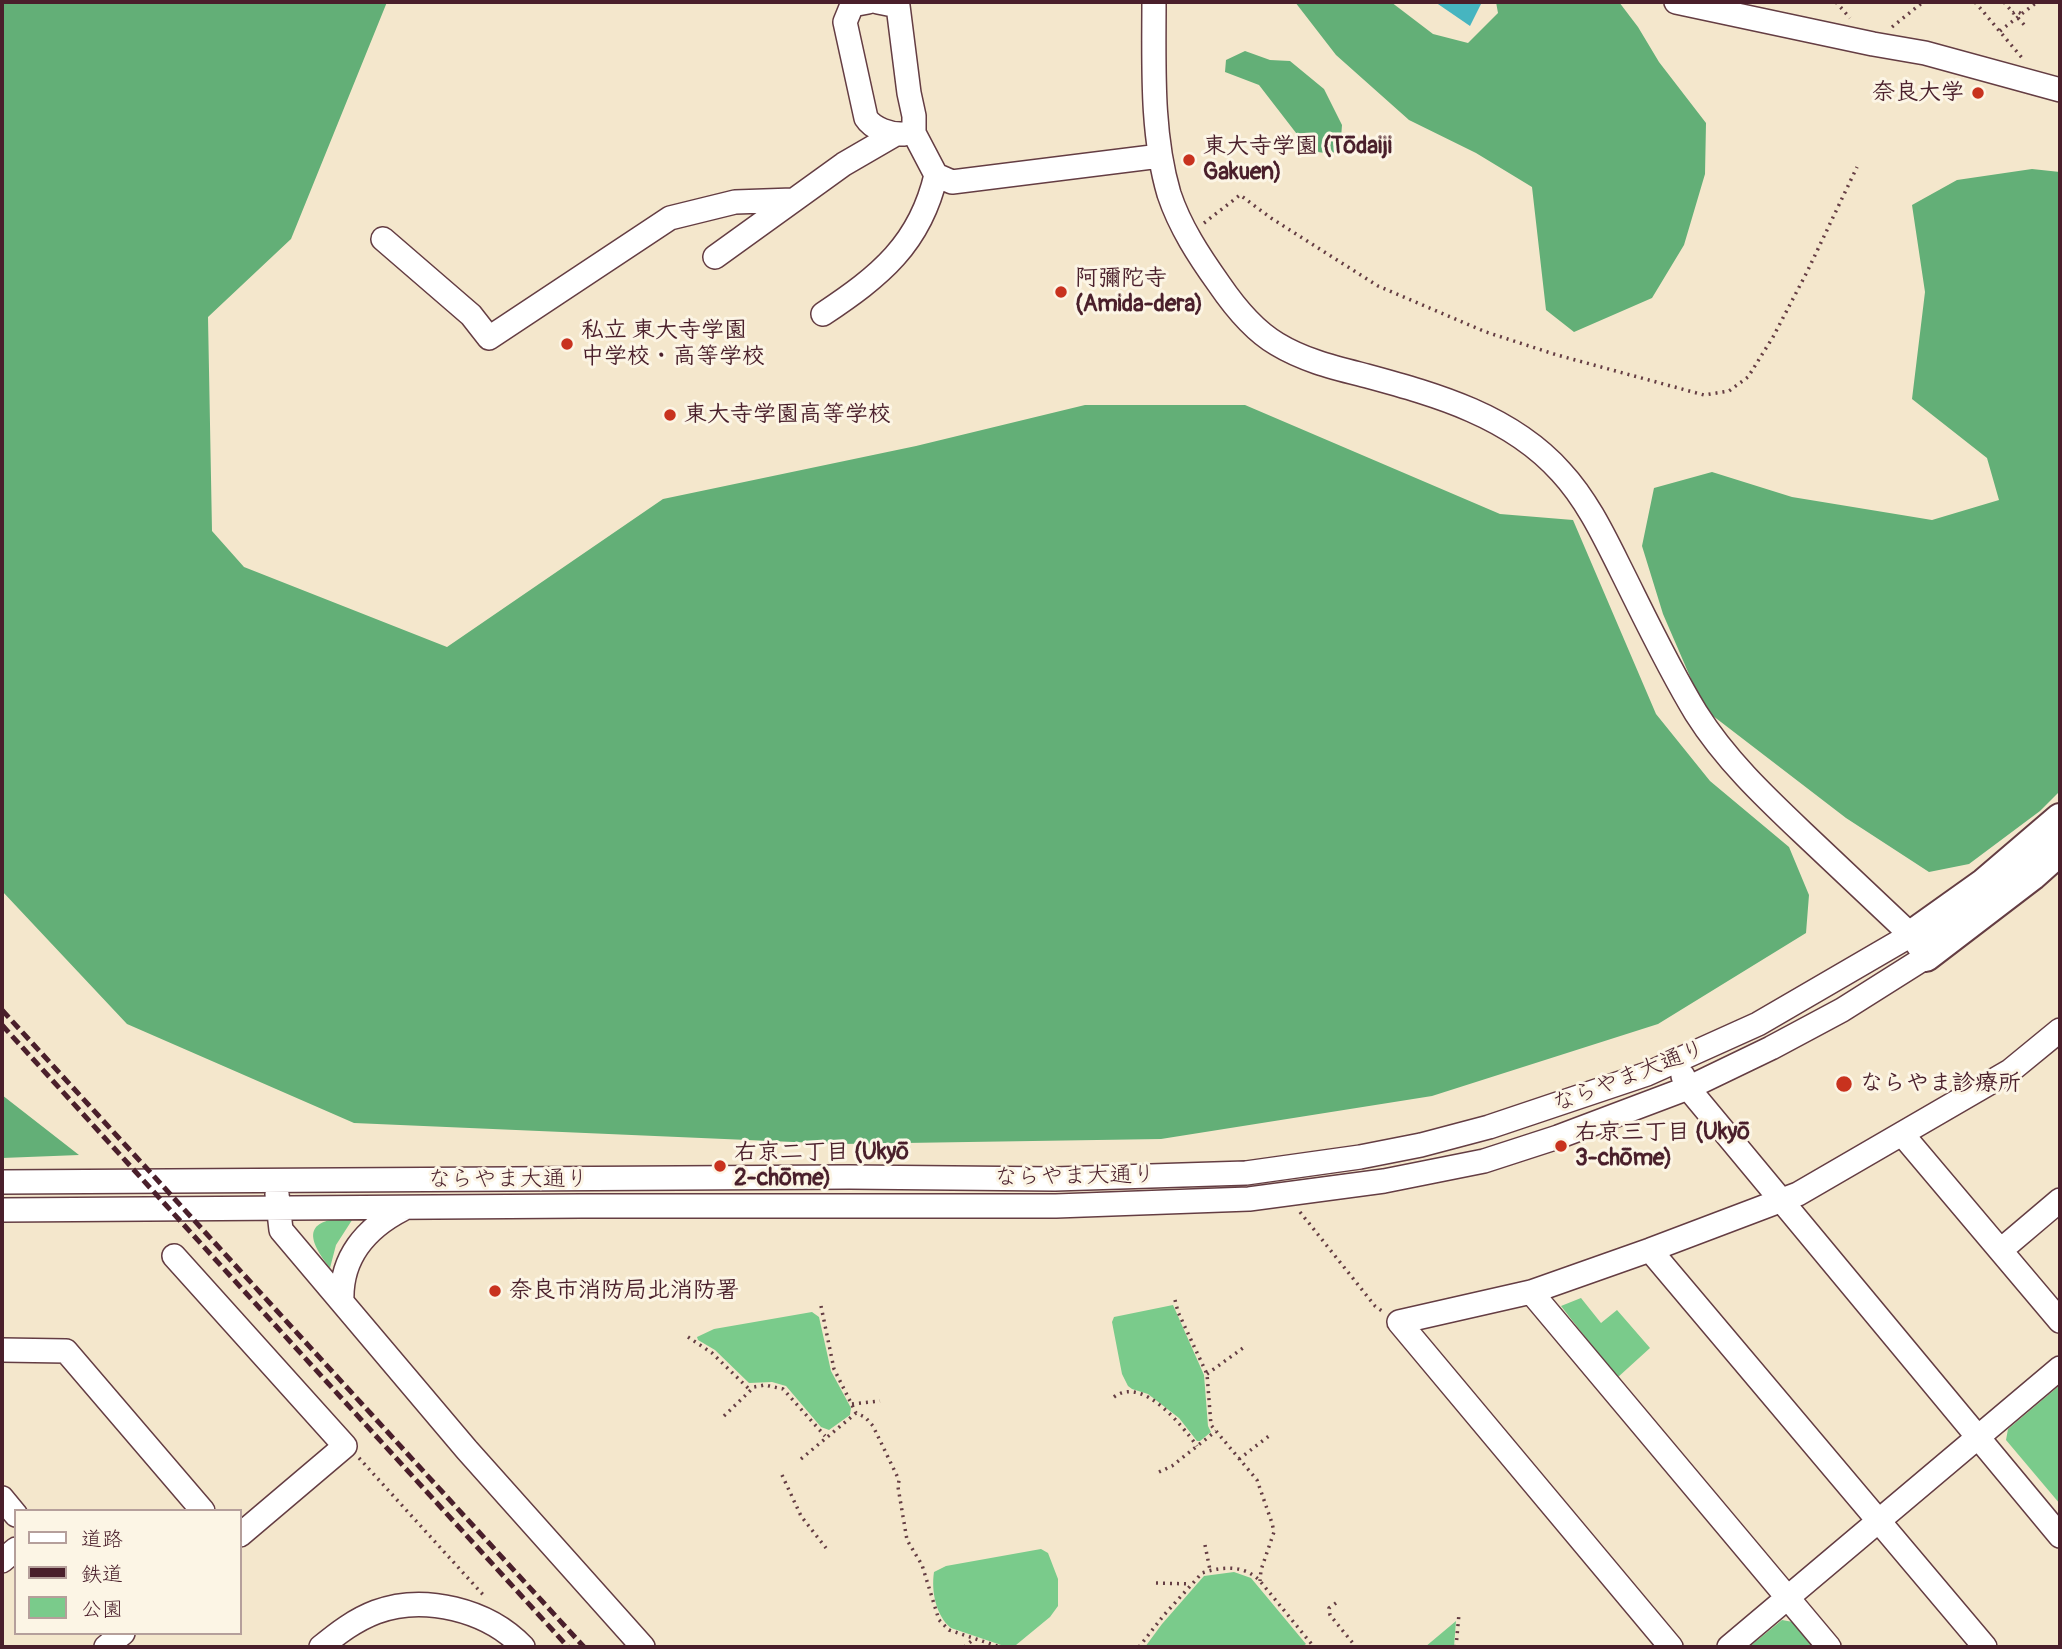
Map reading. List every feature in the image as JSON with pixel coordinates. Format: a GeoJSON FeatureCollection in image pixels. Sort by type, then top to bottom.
{"type":"FeatureCollection","features":[{"type":"Feature","properties":{"kind":"main road","name":"ならやま大通り"},"geometry":{"type":"LineString","coordinates":[[1918,946],[1984,883],[2060,818]]}},
{"type":"Feature","properties":{"kind":"main road","name":"ならやま大通り"},"geometry":{"type":"LineString","coordinates":[[1918,946],[2032,876],[2060,850]]}},
{"type":"Feature","properties":{"kind":"street"},"geometry":{"type":"LineString","coordinates":[[868,2],[852,5],[845,22],[866,118],[870,124],[904,134],[936,175],[952,182],[1160,156]]}},
{"type":"Feature","properties":{"kind":"street"},"geometry":{"type":"LineString","coordinates":[[715,257],[844,164],[904,134],[914,116],[898,6],[878,2]]}},
{"type":"Feature","properties":{"kind":"street"},"geometry":{"type":"LineString","coordinates":[[1154,2],[1154,76],[1160,156],[1169,193],[1195,249],[1226,293],[1250,322],[1274,342],[1320,364],[1390,382],[1475,410],[1520,436],[1560,471],[1595,519],[1663,655],[1710,733],[1730,760],[1918,946]]}},
{"type":"Feature","properties":{"kind":"street"},"geometry":{"type":"LineString","coordinates":[[1676,2],[1925,53],[2053,88]]}},
{"type":"Feature","properties":{"kind":"street"},"geometry":{"type":"LineString","coordinates":[[823,314],[856,292],[902,249],[924,215],[936,175]]}},
{"type":"Feature","properties":{"kind":"street"},"geometry":{"type":"LineString","coordinates":[[383,239],[471,315],[489,338],[670,218],[736,202],[793,200]]}},
{"type":"Feature","properties":{"kind":"street","name":"ならやま大通り"},"geometry":{"type":"LineString","coordinates":[[2,1182],[835,1177],[1055,1179],[1246,1173],[1360,1157],[1466,1133],[1634,1078],[1758,1024],[1918,946]]}},
{"type":"Feature","properties":{"kind":"street","name":"ならやま大通り"},"geometry":{"type":"LineString","coordinates":[[2,1210],[1056,1206],[1249,1199],[1384,1181],[1484,1161],[1558,1137],[1688,1088],[1772,1048],[1842,1010],[1918,946]]}},
{"type":"Feature","properties":{"kind":"street"},"geometry":{"type":"LineString","coordinates":[[1671,1647],[1399,1322],[1531,1292],[1782,1201],[1812,1187],[2010,1071],[2060,1030]]}},
{"type":"Feature","properties":{"kind":"street"},"geometry":{"type":"LineString","coordinates":[[1676,1062],[1688,1088],[2060,1536]]}},
{"type":"Feature","properties":{"kind":"street"},"geometry":{"type":"LineString","coordinates":[[1902,1134],[2060,1321]]}},
{"type":"Feature","properties":{"kind":"street"},"geometry":{"type":"LineString","coordinates":[[277,1180],[277,1207],[281,1230],[467,1450],[643,1647]]}},
{"type":"Feature","properties":{"kind":"street"},"geometry":{"type":"LineString","coordinates":[[2001,1250],[2060,1200]]}},
{"type":"Feature","properties":{"kind":"street"},"geometry":{"type":"LineString","coordinates":[[342,1302],[341,1283],[360,1244],[381,1221],[406,1208]]}},
{"type":"Feature","properties":{"kind":"street"},"geometry":{"type":"LineString","coordinates":[[1650,1250],[1985,1647]]}},
{"type":"Feature","properties":{"kind":"street"},"geometry":{"type":"LineString","coordinates":[[173,1256],[345,1446],[242,1533]]}},
{"type":"Feature","properties":{"kind":"street"},"geometry":{"type":"LineString","coordinates":[[1531,1292],[1829,1647]]}},
{"type":"Feature","properties":{"kind":"street"},"geometry":{"type":"LineString","coordinates":[[2,1350],[65,1351],[201,1509]]}},
{"type":"Feature","properties":{"kind":"street"},"geometry":{"type":"LineString","coordinates":[[1729,1647],[2060,1368]]}},
{"type":"Feature","properties":{"kind":"street"},"geometry":{"type":"LineString","coordinates":[[2,1498],[14,1513]]}},
{"type":"Feature","properties":{"kind":"street"},"geometry":{"type":"LineString","coordinates":[[321,1647],[340,1631],[377,1611],[414,1604],[449,1608],[478,1618],[506,1632],[523,1647]]}},
{"type":"Feature","properties":{"kind":"path"},"geometry":{"type":"LineString","coordinates":[[1873,44],[1923,2]]}},
{"type":"Feature","properties":{"kind":"path"},"geometry":{"type":"LineString","coordinates":[[1975,2],[2053,88]]}},
{"type":"Feature","properties":{"kind":"path"},"geometry":{"type":"LineString","coordinates":[[2004,2],[2013,13],[2016,11],[2027,28]]}},
{"type":"Feature","properties":{"kind":"path"},"geometry":{"type":"LineString","coordinates":[[2000,32],[2036,2]]}},
{"type":"Feature","properties":{"kind":"path"},"geometry":{"type":"LineString","coordinates":[[1188,234],[1240,195],[1271,218],[1378,286],[1486,331],[1556,355],[1704,395],[1729,391],[1748,377],[1802,283],[1857,167]]}},
{"type":"Feature","properties":{"kind":"path"},"geometry":{"type":"LineString","coordinates":[[1297,1209],[1375,1306],[1399,1322]]}},
{"type":"Feature","properties":{"kind":"path"},"geometry":{"type":"LineString","coordinates":[[1175,1300],[1207,1374],[1211,1425],[1259,1484],[1274,1532],[1260,1581]]}},
{"type":"Feature","properties":{"kind":"path"},"geometry":{"type":"LineString","coordinates":[[821,1306],[832,1364],[856,1413],[865,1417],[873,1426],[899,1480],[907,1540],[922,1564],[939,1620],[949,1630],[1000,1647]]}},
{"type":"Feature","properties":{"kind":"path"},"geometry":{"type":"LineString","coordinates":[[688,1337],[712,1353],[750,1391]]}},
{"type":"Feature","properties":{"kind":"path"},"geometry":{"type":"LineString","coordinates":[[1207,1374],[1243,1348]]}},
{"type":"Feature","properties":{"kind":"path"},"geometry":{"type":"LineString","coordinates":[[724,1416],[754,1387],[765,1385],[783,1389],[825,1436]]}},
{"type":"Feature","properties":{"kind":"path"},"geometry":{"type":"LineString","coordinates":[[1114,1397],[1133,1392],[1154,1401],[1177,1419],[1197,1446]]}},
{"type":"Feature","properties":{"kind":"path"},"geometry":{"type":"LineString","coordinates":[[852,1404],[880,1401]]}},
{"type":"Feature","properties":{"kind":"path"},"geometry":{"type":"LineString","coordinates":[[801,1459],[825,1436],[856,1413]]}},
{"type":"Feature","properties":{"kind":"path"},"geometry":{"type":"LineString","coordinates":[[1159,1472],[1172,1466],[1216,1431]]}},
{"type":"Feature","properties":{"kind":"path"},"geometry":{"type":"LineString","coordinates":[[1239,1459],[1269,1436]]}},
{"type":"Feature","properties":{"kind":"path"},"geometry":{"type":"LineString","coordinates":[[345,1446],[350,1447],[493,1606]]}},
{"type":"Feature","properties":{"kind":"path"},"geometry":{"type":"LineString","coordinates":[[782,1475],[801,1516],[826,1548]]}},
{"type":"Feature","properties":{"kind":"path"},"geometry":{"type":"LineString","coordinates":[[1205,1545],[1210,1570]]}},
{"type":"Feature","properties":{"kind":"path"},"geometry":{"type":"LineString","coordinates":[[1139,1647],[1202,1573],[1242,1568],[1260,1581],[1312,1645],[1306,1647]]}},
{"type":"Feature","properties":{"kind":"path"},"geometry":{"type":"LineString","coordinates":[[1156,1583],[1191,1584]]}},
{"type":"Feature","properties":{"kind":"path"},"geometry":{"type":"LineString","coordinates":[[1336,1603],[1329,1608],[1330,1615],[1356,1647]]}},
{"type":"Feature","properties":{"kind":"path"},"geometry":{"type":"LineString","coordinates":[[1456,1647],[1458,1614]]}},
{"type":"Feature","properties":{"kind":"path"},"geometry":{"type":"LineString","coordinates":[[964,1647],[974,1639]]}},
{"type":"Feature","properties":{"kind":"green space"},"geometry":{"type":"Polygon","coordinates":[[[2,2],[387,2],[291,239],[208,317],[212,531],[244,567],[447,647],[663,499],[916,446],[1085,405],[1245,405],[1500,514],[1573,520],[1656,714],[1710,781],[1789,847],[1809,895],[1806,933],[1658,1024],[1432,1096],[1161,1139],[840,1144],[354,1123],[127,1024],[2,891],[2,2]]]}},
{"type":"Feature","properties":{"kind":"green space"},"geometry":{"type":"Polygon","coordinates":[[[1295,2],[1391,2],[1433,34],[1468,43],[1498,13],[1496,2],[1619,2],[1659,62],[1706,123],[1705,174],[1684,245],[1652,298],[1574,332],[1546,310],[1532,187],[1476,153],[1409,120],[1336,55],[1295,2]]]}},
{"type":"Feature","properties":{"kind":"green space"},"geometry":{"type":"Polygon","coordinates":[[[1245,51],[1270,60],[1290,61],[1324,89],[1342,125],[1340,152],[1310,151],[1259,85],[1225,72],[1226,60],[1245,51]]]}},
{"type":"Feature","properties":{"kind":"green space"},"geometry":{"type":"Polygon","coordinates":[[[2032,169],[2060,172],[2060,791],[2040,811],[1969,864],[1929,872],[1846,818],[1704,709],[1663,614],[1642,546],[1654,488],[1712,472],[1792,497],[1932,520],[1999,500],[1987,458],[1912,399],[1925,292],[1912,205],[1957,180],[2032,169]]]}},
{"type":"Feature","properties":{"kind":"green space"},"geometry":{"type":"Polygon","coordinates":[[[2,1095],[79,1155],[2,1158],[2,1095]]]}},
{"type":"Feature","properties":{"kind":"green space"},"geometry":{"type":"Polygon","coordinates":[[[354,1217],[336,1245],[330,1268],[315,1245],[315,1229],[319,1224],[328,1221],[354,1217]]]}},
{"type":"Feature","properties":{"kind":"green space"},"geometry":{"type":"Polygon","coordinates":[[[1581,1298],[1601,1323],[1617,1310],[1650,1348],[1617,1378],[1561,1306],[1581,1298]]]}},
{"type":"Feature","properties":{"kind":"green space"},"geometry":{"type":"Polygon","coordinates":[[[1173,1305],[1204,1375],[1208,1426],[1211,1432],[1200,1441],[1197,1441],[1179,1418],[1148,1394],[1128,1386],[1122,1374],[1112,1322],[1114,1317],[1173,1305]]]}},
{"type":"Feature","properties":{"kind":"green space"},"geometry":{"type":"Polygon","coordinates":[[[812,1312],[819,1317],[831,1371],[851,1408],[850,1415],[829,1430],[821,1427],[786,1386],[772,1382],[749,1383],[715,1350],[697,1337],[714,1329],[812,1312]]]}},
{"type":"Feature","properties":{"kind":"green space"},"geometry":{"type":"Polygon","coordinates":[[[2060,1385],[2060,1504],[2006,1440],[2008,1429],[2060,1385]]]}},
{"type":"Feature","properties":{"kind":"green space"},"geometry":{"type":"Polygon","coordinates":[[[1041,1549],[1048,1553],[1058,1579],[1058,1606],[1050,1617],[1016,1645],[1004,1646],[951,1628],[946,1623],[936,1603],[934,1572],[946,1566],[1041,1549]]]}},
{"type":"Feature","properties":{"kind":"green space"},"geometry":{"type":"Polygon","coordinates":[[[1234,1572],[1251,1578],[1306,1644],[1302,1647],[1145,1647],[1204,1576],[1234,1572]]]}},
{"type":"Feature","properties":{"kind":"green space"},"geometry":{"type":"Polygon","coordinates":[[[1782,1620],[1793,1622],[1815,1647],[1749,1647],[1782,1620]]]}},
{"type":"Feature","properties":{"kind":"green space"},"geometry":{"type":"Polygon","coordinates":[[[1456,1621],[1454,1647],[1425,1647],[1456,1621]]]}},
{"type":"Feature","properties":{"kind":"water"},"geometry":{"type":"Polygon","coordinates":[[[1435,2],[1481,2],[1481,4],[1470,26],[1435,2]]]}},
{"type":"Feature","properties":{"kind":"railway"},"geometry":{"type":"LineString","coordinates":[[2,1010],[584,1647]]}},
{"type":"Feature","properties":{"kind":"railway"},"geometry":{"type":"LineString","coordinates":[[2,1025],[568,1647]]}},
{"type":"Feature","properties":{"kind":"place","name":"奈良大学"},"geometry":{"type":"Point","coordinates":[1978,93]}},
{"type":"Feature","properties":{"kind":"place","name":"東大寺学園 (Tōdaiji Gakuen)"},"geometry":{"type":"Point","coordinates":[1189,160]}},
{"type":"Feature","properties":{"kind":"place","name":"阿彌陀寺 (Amida-dera)"},"geometry":{"type":"Point","coordinates":[1061,292]}},
{"type":"Feature","properties":{"kind":"place","name":"私立 東大寺学園 中学校・高等学校"},"geometry":{"type":"Point","coordinates":[567,344]}},
{"type":"Feature","properties":{"kind":"place","name":"東大寺学園高等学校"},"geometry":{"type":"Point","coordinates":[670,415]}},
{"type":"Feature","properties":{"kind":"place","name":"ならやま診療所"},"geometry":{"type":"Point","coordinates":[1844,1084]}},
{"type":"Feature","properties":{"kind":"place","name":"右京三丁目 (Ukyō 3-chōme)"},"geometry":{"type":"Point","coordinates":[1561,1146]}},
{"type":"Feature","properties":{"kind":"place","name":"右京二丁目 (Ukyō 2-chōme)"},"geometry":{"type":"Point","coordinates":[720,1166]}},
{"type":"Feature","properties":{"kind":"place","name":"奈良市消防局北消防署"},"geometry":{"type":"Point","coordinates":[495,1291]}}]}
